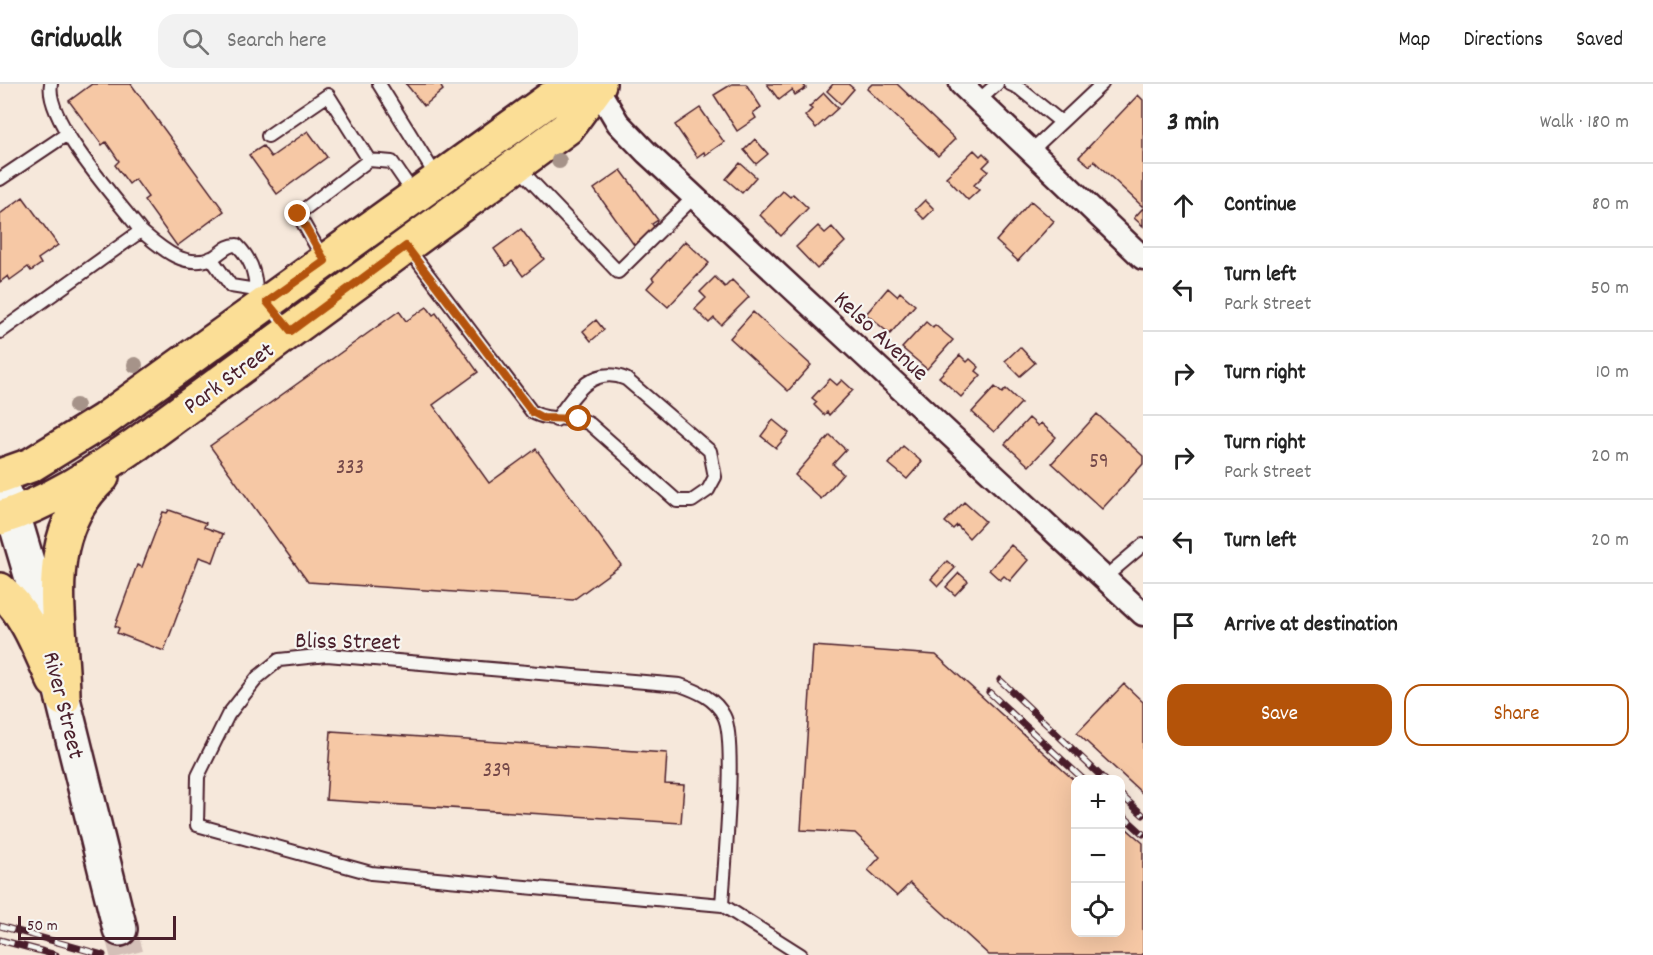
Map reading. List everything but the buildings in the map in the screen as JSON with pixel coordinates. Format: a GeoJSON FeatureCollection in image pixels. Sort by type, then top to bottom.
{"type":"FeatureCollection","features":[{"type":"Feature","properties":{"kind":"main road","name":"Park Street"},"geometry":{"type":"LineString","coordinates":[[0,476],[31,465],[57,451],[262,296],[325,261],[549,99],[597,85]]}},
{"type":"Feature","properties":{"kind":"main road","name":"Park Street"},"geometry":{"type":"LineString","coordinates":[[4,521],[84,481],[291,331],[567,128],[597,85]]}},
{"type":"Feature","properties":{"kind":"main road"},"geometry":{"type":"LineString","coordinates":[[63,699],[63,668],[56,589],[59,560],[70,519],[93,485],[128,457],[138,442]]}},
{"type":"Feature","properties":{"kind":"main road","name":"River Street"},"geometry":{"type":"LineString","coordinates":[[0,484],[4,521],[63,699],[120,929]]}},
{"type":"Feature","properties":{"kind":"main road"},"geometry":{"type":"LineString","coordinates":[[0,590],[16,605],[28,623],[63,699]]}},
{"type":"Feature","properties":{"kind":"street"},"geometry":{"type":"LineString","coordinates":[[960,84],[1143,258]]}},
{"type":"Feature","properties":{"kind":"street","name":"Kelso Avenue"},"geometry":{"type":"LineString","coordinates":[[597,85],[618,123],[694,197],[1143,614]]}},
{"type":"Feature","properties":{"kind":"lane"},"geometry":{"type":"LineString","coordinates":[[51,84],[49,95],[66,134],[141,231],[173,257],[189,260],[211,258],[229,245],[237,245],[247,255],[262,296],[291,331]]}},
{"type":"Feature","properties":{"kind":"lane"},"geometry":{"type":"LineString","coordinates":[[379,84],[426,187]]}},
{"type":"Feature","properties":{"kind":"lane"},"geometry":{"type":"LineString","coordinates":[[978,101],[997,84]]}},
{"type":"Feature","properties":{"kind":"lane"},"geometry":{"type":"LineString","coordinates":[[1031,151],[1102,84]]}},
{"type":"Feature","properties":{"kind":"lane"},"geometry":{"type":"LineString","coordinates":[[1018,85],[1061,122]]}},
{"type":"Feature","properties":{"kind":"lane"},"geometry":{"type":"LineString","coordinates":[[268,136],[328,95],[369,160]]}},
{"type":"Feature","properties":{"kind":"lane"},"geometry":{"type":"LineString","coordinates":[[0,179],[66,134]]}},
{"type":"Feature","properties":{"kind":"lane"},"geometry":{"type":"LineString","coordinates":[[325,261],[298,214],[369,160],[392,162],[426,187]]}},
{"type":"Feature","properties":{"kind":"lane"},"geometry":{"type":"LineString","coordinates":[[516,165],[618,272],[694,197]]}},
{"type":"Feature","properties":{"kind":"lane"},"geometry":{"type":"LineString","coordinates":[[0,332],[141,231]]}},
{"type":"Feature","properties":{"kind":"lane"},"geometry":{"type":"LineString","coordinates":[[406,246],[532,412],[543,418],[555,420],[579,419],[590,424],[677,501],[692,501],[708,490],[715,477],[710,451],[626,379],[616,374],[599,375],[589,380],[576,392],[555,420]]}},
{"type":"Feature","properties":{"kind":"lane"},"geometry":{"type":"LineString","coordinates":[[211,258],[231,286],[262,296]]}},
{"type":"Feature","properties":{"kind":"lane"},"geometry":{"type":"LineString","coordinates":[[1104,578],[1143,544]]}},
{"type":"Feature","properties":{"kind":"lane","name":"Bliss Street"},"geometry":{"type":"LineString","coordinates":[[722,904],[730,747],[724,716],[705,694],[680,685],[327,656],[279,660],[258,676],[228,715],[198,776],[197,825],[370,873],[722,904],[801,955]]}},
{"type":"Feature","properties":{"kind":"tunnel"},"geometry":{"type":"LineString","coordinates":[[120,929],[127,955]]}},
{"type":"Feature","properties":{"kind":"railway"},"geometry":{"type":"LineString","coordinates":[[1000,680],[1100,775]]}},
{"type":"Feature","properties":{"kind":"railway"},"geometry":{"type":"LineString","coordinates":[[989,692],[1079,775]]}},
{"type":"Feature","properties":{"kind":"railway"},"geometry":{"type":"LineString","coordinates":[[1125,799],[1143,815]]}},
{"type":"Feature","properties":{"kind":"railway"},"geometry":{"type":"LineString","coordinates":[[1125,818],[1143,834]]}},
{"type":"Feature","properties":{"kind":"railway"},"geometry":{"type":"LineString","coordinates":[[0,926],[103,955]]}},
{"type":"Feature","properties":{"kind":"railway"},"geometry":{"type":"LineString","coordinates":[[0,940],[56,955]]}},
{"type":"Feature","properties":{"kind":"route"},"geometry":{"type":"LineString","coordinates":[[298,214],[325,261],[267,302],[291,331],[406,246],[532,412],[543,418],[555,420],[579,419]]}}]}
